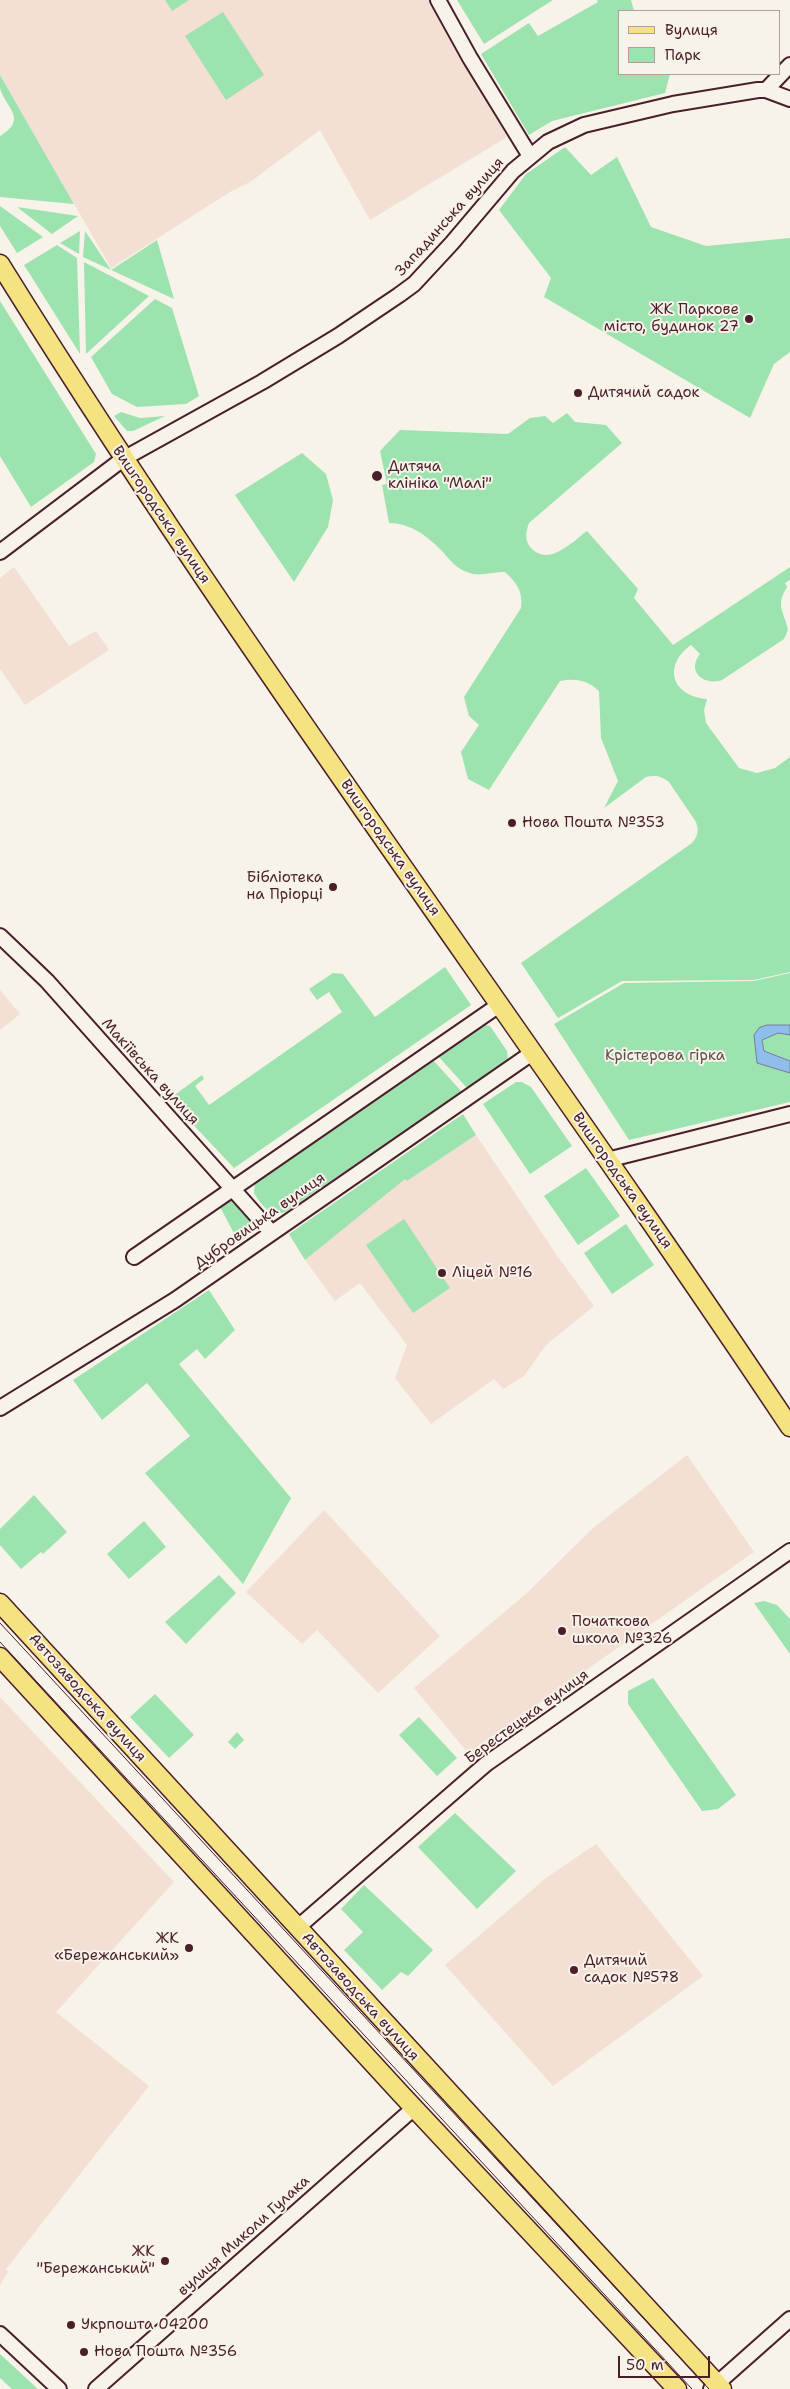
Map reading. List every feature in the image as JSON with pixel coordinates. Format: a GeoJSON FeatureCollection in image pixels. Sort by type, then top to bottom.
{"type":"FeatureCollection","features":[{"type":"Feature","properties":{"kind":"main road","name":"Вишгородська вулиця"},"geometry":{"type":"LineString","coordinates":[[0,264],[123,458],[273,682],[706,1301],[790,1427]]}},
{"type":"Feature","properties":{"kind":"main road","name":"Автозаводська вулиця"},"geometry":{"type":"LineString","coordinates":[[0,1603],[717,2387]]}},
{"type":"Feature","properties":{"kind":"main road"},"geometry":{"type":"LineString","coordinates":[[0,1657],[414,2108],[677,2389]]}},
{"type":"Feature","properties":{"kind":"street"},"geometry":{"type":"LineString","coordinates":[[438,0],[470,58],[530,156]]}},
{"type":"Feature","properties":{"kind":"street"},"geometry":{"type":"LineString","coordinates":[[790,65],[766,90],[790,99]]}},
{"type":"Feature","properties":{"kind":"street","name":"Западинська вулиця"},"geometry":{"type":"LineString","coordinates":[[0,552],[123,458],[270,378],[325,345],[414,284],[452,244],[513,171],[548,142],[584,125],[673,104],[766,90]]}},
{"type":"Feature","properties":{"kind":"street","name":"Макіївська вулиця"},"geometry":{"type":"LineString","coordinates":[[0,936],[47,981],[272,1233]]}},
{"type":"Feature","properties":{"kind":"street"},"geometry":{"type":"LineString","coordinates":[[134,1256],[499,1004]]}},
{"type":"Feature","properties":{"kind":"street","name":"Дубровицька вулиця"},"geometry":{"type":"LineString","coordinates":[[0,1408],[175,1300],[532,1053]]}},
{"type":"Feature","properties":{"kind":"street"},"geometry":{"type":"LineString","coordinates":[[607,1160],[790,1114]]}},
{"type":"Feature","properties":{"kind":"street","name":"Берестецька вулиця"},"geometry":{"type":"LineString","coordinates":[[297,1928],[486,1764],[790,1551]]}},
{"type":"Feature","properties":{"kind":"street","name":"вулиця Миколи Гулака"},"geometry":{"type":"LineString","coordinates":[[96,2389],[414,2108]]}},
{"type":"Feature","properties":{"kind":"street"},"geometry":{"type":"LineString","coordinates":[[717,2387],[790,2319]]}},
{"type":"Feature","properties":{"kind":"street"},"geometry":{"type":"LineString","coordinates":[[0,2334],[59,2389]]}},
{"type":"Feature","properties":{"kind":"shaded area"},"geometry":{"type":"Polygon","coordinates":[[[0,0],[429,0],[507,137],[370,220],[320,130],[250,182],[230,192],[111,268],[0,75],[0,0]]]}},
{"type":"Feature","properties":{"kind":"shaded area"},"geometry":{"type":"Polygon","coordinates":[[[14,567],[69,646],[96,631],[109,650],[25,705],[0,669],[0,578],[14,567]]]}},
{"type":"Feature","properties":{"kind":"shaded area"},"geometry":{"type":"Polygon","coordinates":[[[0,990],[20,1014],[0,1030],[0,990]]]}},
{"type":"Feature","properties":{"kind":"shaded area","name":"Ліцей №16"},"geometry":{"type":"Polygon","coordinates":[[[476,1135],[558,1257],[594,1306],[546,1345],[524,1376],[503,1389],[494,1379],[431,1424],[395,1378],[407,1345],[360,1283],[335,1301],[305,1260],[405,1178],[407,1181],[476,1135]]]}},
{"type":"Feature","properties":{"kind":"shaded area","name":"Початкова школа №326"},"geometry":{"type":"Polygon","coordinates":[[[687,1455],[754,1552],[468,1753],[414,1688],[527,1593],[593,1528],[687,1455]]]}},
{"type":"Feature","properties":{"kind":"shaded area"},"geometry":{"type":"Polygon","coordinates":[[[324,1510],[440,1636],[378,1693],[317,1630],[302,1644],[246,1592],[324,1510]]]}},
{"type":"Feature","properties":{"kind":"shaded area"},"geometry":{"type":"Polygon","coordinates":[[[0,1697],[174,1882],[56,2012],[149,2086],[6,2269],[8,2272],[0,2285],[0,1697]]]}},
{"type":"Feature","properties":{"kind":"shaded area","name":"Дитячий садок №578"},"geometry":{"type":"Polygon","coordinates":[[[596,1844],[703,1976],[553,2086],[445,1965],[546,1878],[596,1844]]]}},
{"type":"Feature","properties":{"kind":"green space"},"geometry":{"type":"Polygon","coordinates":[[[165,0],[189,0],[172,11],[165,0]]]}},
{"type":"Feature","properties":{"kind":"green space"},"geometry":{"type":"Polygon","coordinates":[[[457,0],[553,0],[484,44],[457,0]]]}},
{"type":"Feature","properties":{"kind":"green space"},"geometry":{"type":"Polygon","coordinates":[[[597,0],[631,0],[634,10],[618,10],[618,75],[670,75],[665,93],[552,121],[529,135],[481,54],[529,23],[538,36],[598,2],[597,0]]]}},
{"type":"Feature","properties":{"kind":"green space"},"geometry":{"type":"Polygon","coordinates":[[[223,12],[264,75],[226,100],[185,36],[223,12]]]}},
{"type":"Feature","properties":{"kind":"green space"},"geometry":{"type":"Polygon","coordinates":[[[0,75],[74,204],[0,197],[0,136],[9,130],[14,118],[0,88],[0,75]]]}},
{"type":"Feature","properties":{"kind":"green space"},"geometry":{"type":"Polygon","coordinates":[[[565,147],[591,175],[617,157],[651,227],[706,246],[790,238],[790,352],[774,364],[750,418],[544,297],[551,278],[499,210],[526,174],[565,147]]]}},
{"type":"Feature","properties":{"kind":"green space"},"geometry":{"type":"Polygon","coordinates":[[[0,206],[43,237],[17,253],[0,226],[0,206]]]}},
{"type":"Feature","properties":{"kind":"green space"},"geometry":{"type":"Polygon","coordinates":[[[17,207],[78,216],[52,234],[17,207]]]}},
{"type":"Feature","properties":{"kind":"green space"},"geometry":{"type":"Polygon","coordinates":[[[80,231],[79,254],[60,243],[80,231]]]}},
{"type":"Feature","properties":{"kind":"green space"},"geometry":{"type":"Polygon","coordinates":[[[85,231],[111,270],[83,257],[85,231]]]}},
{"type":"Feature","properties":{"kind":"green space"},"geometry":{"type":"Polygon","coordinates":[[[157,240],[174,299],[111,270],[157,240]]]}},
{"type":"Feature","properties":{"kind":"green space"},"geometry":{"type":"Polygon","coordinates":[[[57,245],[77,258],[80,354],[24,265],[57,245]]]}},
{"type":"Feature","properties":{"kind":"green space"},"geometry":{"type":"Polygon","coordinates":[[[84,262],[149,296],[86,354],[84,262]]]}},
{"type":"Feature","properties":{"kind":"green space"},"geometry":{"type":"Polygon","coordinates":[[[155,299],[172,308],[199,396],[186,404],[137,407],[112,394],[91,357],[155,299]]]}},
{"type":"Feature","properties":{"kind":"green space"},"geometry":{"type":"Polygon","coordinates":[[[0,301],[96,454],[94,462],[31,507],[0,456],[0,301]]]}},
{"type":"Feature","properties":{"kind":"green space"},"geometry":{"type":"Polygon","coordinates":[[[121,412],[140,418],[165,416],[133,431],[127,431],[114,416],[121,412]]]}},
{"type":"Feature","properties":{"kind":"green space"},"geometry":{"type":"Polygon","coordinates":[[[567,413],[575,422],[606,425],[622,443],[529,523],[526,539],[531,548],[538,553],[545,555],[560,551],[587,531],[638,589],[634,598],[673,645],[790,567],[790,580],[785,583],[787,587],[781,604],[788,630],[784,639],[722,680],[709,681],[699,676],[695,666],[700,654],[691,645],[676,662],[674,671],[675,679],[679,686],[686,692],[695,697],[707,699],[704,710],[706,723],[739,768],[757,773],[775,768],[790,757],[790,972],[754,980],[622,981],[558,1018],[521,963],[692,843],[697,833],[696,822],[669,782],[658,776],[646,777],[604,808],[618,781],[601,738],[599,691],[590,684],[581,681],[560,681],[489,790],[468,779],[461,752],[479,725],[469,716],[464,697],[521,608],[520,592],[513,580],[505,572],[474,574],[465,571],[423,535],[403,525],[389,523],[382,485],[387,484],[380,451],[400,430],[508,434],[530,418],[545,416],[553,423],[567,413]]]}},
{"type":"Feature","properties":{"kind":"green space"},"geometry":{"type":"Polygon","coordinates":[[[302,453],[326,474],[333,500],[328,527],[294,582],[235,495],[302,453]]]}},
{"type":"Feature","properties":{"kind":"green space"},"geometry":{"type":"Polygon","coordinates":[[[445,967],[471,1005],[234,1168],[169,1099],[202,1075],[204,1079],[195,1086],[209,1105],[342,1012],[329,992],[317,1000],[309,989],[333,973],[343,974],[375,1017],[445,967]]]}},
{"type":"Feature","properties":{"kind":"green space","name":"Крістерова гірка"},"geometry":{"type":"Polygon","coordinates":[[[790,973],[790,1102],[629,1140],[554,1024],[624,983],[754,981],[790,973]]]}},
{"type":"Feature","properties":{"kind":"green space"},"geometry":{"type":"Polygon","coordinates":[[[480,1024],[490,1026],[507,1051],[508,1059],[467,1088],[437,1055],[480,1024]]]}},
{"type":"Feature","properties":{"kind":"green space"},"geometry":{"type":"Polygon","coordinates":[[[432,1059],[462,1092],[285,1212],[275,1213],[263,1206],[254,1193],[255,1181],[432,1059]]]}},
{"type":"Feature","properties":{"kind":"green space"},"geometry":{"type":"Polygon","coordinates":[[[516,1082],[522,1082],[531,1087],[572,1146],[530,1174],[483,1104],[516,1082]]]}},
{"type":"Feature","properties":{"kind":"green space"},"geometry":{"type":"Polygon","coordinates":[[[463,1114],[476,1135],[407,1181],[405,1179],[305,1260],[289,1234],[463,1114]]]}},
{"type":"Feature","properties":{"kind":"green space"},"geometry":{"type":"Polygon","coordinates":[[[586,1168],[620,1216],[578,1245],[544,1196],[586,1168]]]}},
{"type":"Feature","properties":{"kind":"green space"},"geometry":{"type":"Polygon","coordinates":[[[228,1200],[235,1200],[250,1215],[251,1224],[249,1231],[239,1243],[219,1205],[228,1200]]]}},
{"type":"Feature","properties":{"kind":"green space"},"geometry":{"type":"Polygon","coordinates":[[[404,1219],[450,1288],[413,1313],[366,1245],[404,1219]]]}},
{"type":"Feature","properties":{"kind":"green space"},"geometry":{"type":"Polygon","coordinates":[[[626,1224],[654,1265],[612,1294],[584,1253],[626,1224]]]}},
{"type":"Feature","properties":{"kind":"green space"},"geometry":{"type":"Polygon","coordinates":[[[209,1290],[235,1330],[205,1359],[197,1349],[179,1364],[291,1498],[243,1584],[145,1473],[190,1436],[147,1383],[102,1420],[73,1380],[209,1290]]]}},
{"type":"Feature","properties":{"kind":"green space"},"geometry":{"type":"Polygon","coordinates":[[[34,1495],[67,1532],[43,1554],[41,1552],[21,1569],[0,1545],[0,1529],[34,1495]]]}},
{"type":"Feature","properties":{"kind":"green space"},"geometry":{"type":"Polygon","coordinates":[[[144,1521],[166,1547],[129,1579],[107,1554],[144,1521]]]}},
{"type":"Feature","properties":{"kind":"green space"},"geometry":{"type":"Polygon","coordinates":[[[219,1575],[236,1593],[186,1644],[165,1622],[219,1575]]]}},
{"type":"Feature","properties":{"kind":"green space"},"geometry":{"type":"Polygon","coordinates":[[[764,1601],[777,1605],[790,1619],[790,1654],[754,1603],[764,1601]]]}},
{"type":"Feature","properties":{"kind":"green space"},"geometry":{"type":"Polygon","coordinates":[[[653,1678],[736,1795],[718,1809],[702,1811],[628,1704],[628,1691],[653,1678]]]}},
{"type":"Feature","properties":{"kind":"green space"},"geometry":{"type":"Polygon","coordinates":[[[155,1694],[194,1735],[169,1758],[130,1717],[155,1694]]]}},
{"type":"Feature","properties":{"kind":"green space"},"geometry":{"type":"Polygon","coordinates":[[[419,1717],[457,1758],[437,1776],[399,1735],[419,1717]]]}},
{"type":"Feature","properties":{"kind":"green space"},"geometry":{"type":"Polygon","coordinates":[[[237,1732],[244,1740],[235,1749],[228,1742],[237,1732]]]}},
{"type":"Feature","properties":{"kind":"green space"},"geometry":{"type":"Polygon","coordinates":[[[455,1813],[516,1871],[477,1909],[418,1847],[455,1813]]]}},
{"type":"Feature","properties":{"kind":"green space"},"geometry":{"type":"Polygon","coordinates":[[[364,1885],[433,1950],[408,1976],[401,1972],[382,1990],[344,1950],[363,1932],[341,1909],[364,1885]]]}},
{"type":"Feature","properties":{"kind":"green space"},"geometry":{"type":"Polygon","coordinates":[[[0,2354],[38,2389],[12,2389],[0,2378],[0,2354]]]}},
{"type":"Feature","properties":{"kind":"water"},"geometry":{"type":"Polygon","coordinates":[[[767,1025],[790,1025],[790,1035],[778,1033],[762,1040],[764,1051],[790,1061],[790,1073],[757,1063],[754,1035],[759,1028],[767,1025]]]}},
{"type":"Feature","properties":{"kind":"tram line"},"geometry":{"type":"LineString","coordinates":[[0,1623],[709,2389]]}},
{"type":"Feature","properties":{"kind":"tram line"},"geometry":{"type":"LineString","coordinates":[[0,1642],[692,2389]]}},
{"type":"Feature","properties":{"kind":"place","name":"ЖК Паркове місто, будинок 27"},"geometry":{"type":"Point","coordinates":[749,319]}},
{"type":"Feature","properties":{"kind":"place","name":"Дитячий садок"},"geometry":{"type":"Point","coordinates":[578,393]}},
{"type":"Feature","properties":{"kind":"place","name":"Дитяча клініка \"Малі\""},"geometry":{"type":"Point","coordinates":[377,476]}},
{"type":"Feature","properties":{"kind":"place","name":"Нова Пошта №353"},"geometry":{"type":"Point","coordinates":[512,823]}},
{"type":"Feature","properties":{"kind":"place","name":"Бібліотека на Пріорці"},"geometry":{"type":"Point","coordinates":[333,887]}},
{"type":"Feature","properties":{"kind":"place","name":"Ліцей №16"},"geometry":{"type":"Point","coordinates":[442,1273]}},
{"type":"Feature","properties":{"kind":"place","name":"Початкова школа №326"},"geometry":{"type":"Point","coordinates":[562,1631]}},
{"type":"Feature","properties":{"kind":"place","name":"ЖК «Бережанський»"},"geometry":{"type":"Point","coordinates":[189,1948]}},
{"type":"Feature","properties":{"kind":"place","name":"Дитячий садок №578"},"geometry":{"type":"Point","coordinates":[574,1970]}},
{"type":"Feature","properties":{"kind":"place","name":"ЖК \"Бережанський\""},"geometry":{"type":"Point","coordinates":[165,2261]}},
{"type":"Feature","properties":{"kind":"place","name":"Укрпошта 04200"},"geometry":{"type":"Point","coordinates":[71,2325]}},
{"type":"Feature","properties":{"kind":"place","name":"Нова Пошта №356"},"geometry":{"type":"Point","coordinates":[84,2352]}}]}
